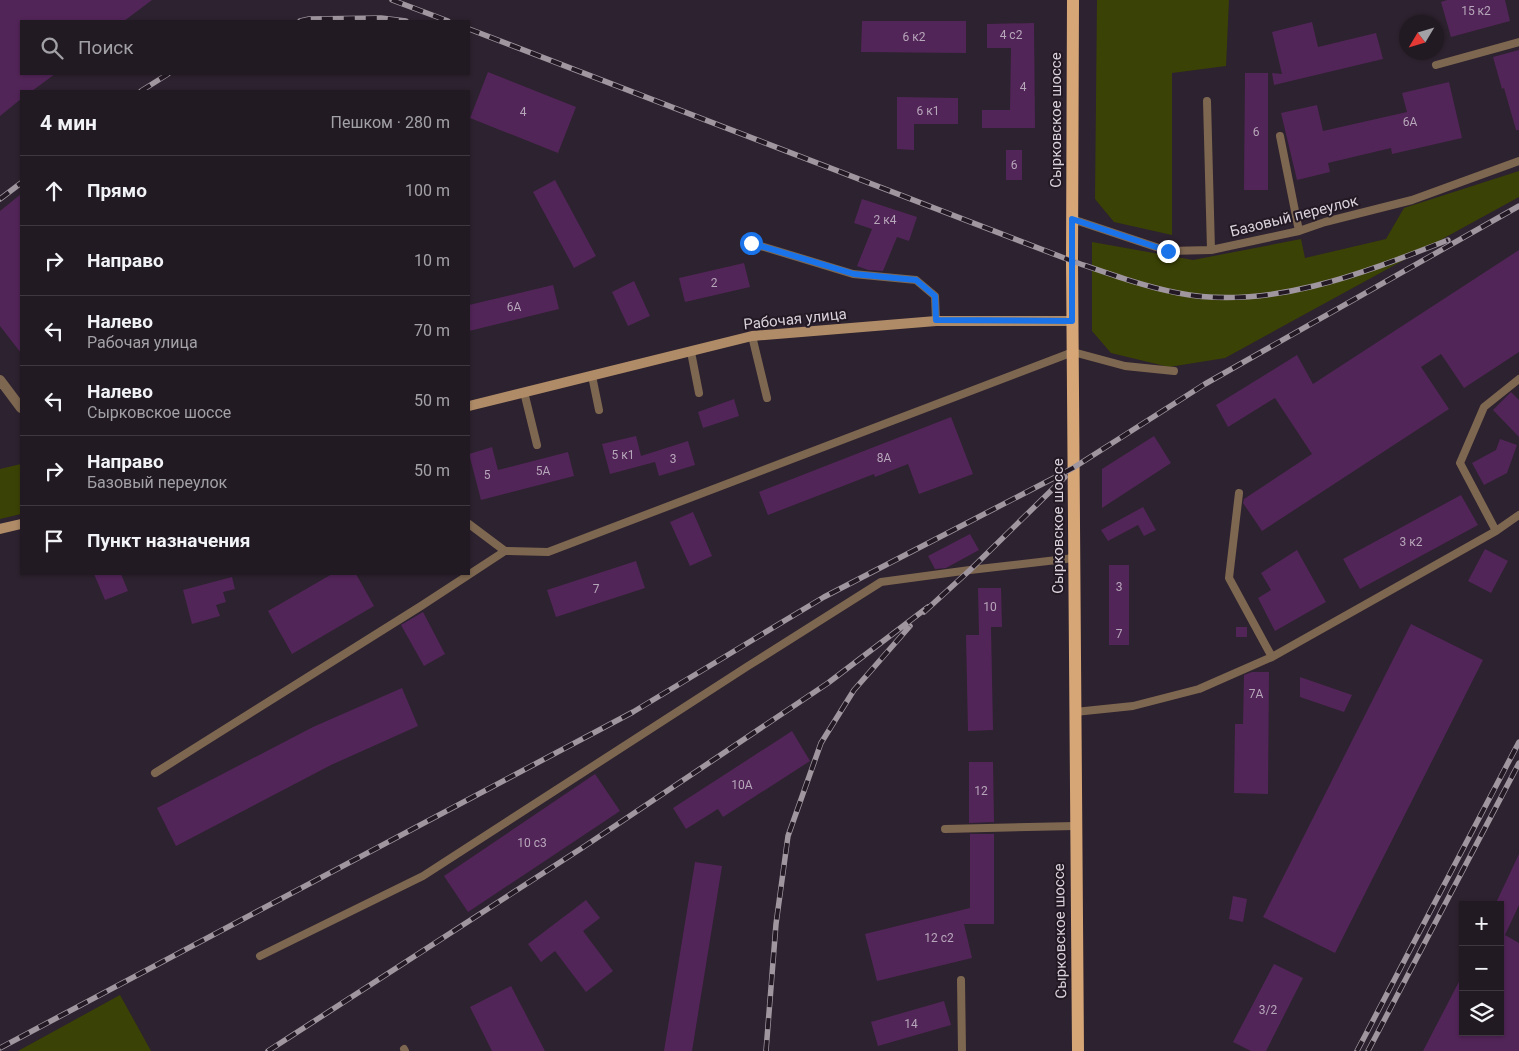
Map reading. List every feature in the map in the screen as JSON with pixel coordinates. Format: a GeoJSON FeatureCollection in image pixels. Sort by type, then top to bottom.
{"type":"FeatureCollection","features":[{"type":"Feature","properties":{"kind":"main road","name":"Сырковское шоссе"},"geometry":{"type":"LineString","coordinates":[[1073,0],[1072,321],[1078,1051]]}},
{"type":"Feature","properties":{"kind":"main road","name":"Рабочая улица"},"geometry":{"type":"LineString","coordinates":[[470,406],[752,336],[936,320],[1072,321]]}},
{"type":"Feature","properties":{"kind":"main road"},"geometry":{"type":"LineString","coordinates":[[0,529],[20,524]]}},
{"type":"Feature","properties":{"kind":"street"},"geometry":{"type":"LineString","coordinates":[[0,380],[20,407]]}},
{"type":"Feature","properties":{"kind":"lane"},"geometry":{"type":"LineString","coordinates":[[1436,65],[1519,42]]}},
{"type":"Feature","properties":{"kind":"lane"},"geometry":{"type":"LineString","coordinates":[[1207,101],[1211,250]]}},
{"type":"Feature","properties":{"kind":"lane"},"geometry":{"type":"LineString","coordinates":[[1280,136],[1299,231]]}},
{"type":"Feature","properties":{"kind":"lane","name":"Базовый переулок"},"geometry":{"type":"LineString","coordinates":[[1072,219],[1168,251],[1211,250],[1299,231],[1326,222],[1412,200],[1519,161]]}},
{"type":"Feature","properties":{"kind":"lane"},"geometry":{"type":"LineString","coordinates":[[751,243],[854,274],[916,280],[935,296],[936,320]]}},
{"type":"Feature","properties":{"kind":"lane"},"geometry":{"type":"LineString","coordinates":[[752,336],[766,398]]}},
{"type":"Feature","properties":{"kind":"lane"},"geometry":{"type":"LineString","coordinates":[[691,352],[699,393]]}},
{"type":"Feature","properties":{"kind":"lane"},"geometry":{"type":"LineString","coordinates":[[470,574],[505,551],[548,552],[1073,352],[1125,366],[1174,371]]}},
{"type":"Feature","properties":{"kind":"lane"},"geometry":{"type":"LineString","coordinates":[[592,376],[599,410]]}},
{"type":"Feature","properties":{"kind":"lane"},"geometry":{"type":"LineString","coordinates":[[1496,531],[1460,463],[1484,407],[1519,380]]}},
{"type":"Feature","properties":{"kind":"lane"},"geometry":{"type":"LineString","coordinates":[[524,392],[537,444]]}},
{"type":"Feature","properties":{"kind":"lane"},"geometry":{"type":"LineString","coordinates":[[1239,493],[1230,578],[1272,656]]}},
{"type":"Feature","properties":{"kind":"lane"},"geometry":{"type":"LineString","coordinates":[[1075,712],[1133,706],[1199,689],[1272,656],[1496,531],[1519,515]]}},
{"type":"Feature","properties":{"kind":"lane"},"geometry":{"type":"LineString","coordinates":[[470,525],[505,551]]}},
{"type":"Feature","properties":{"kind":"lane"},"geometry":{"type":"LineString","coordinates":[[260,956],[423,876],[881,582],[1074,558]]}},
{"type":"Feature","properties":{"kind":"lane"},"geometry":{"type":"LineString","coordinates":[[155,773],[468,575]]}},
{"type":"Feature","properties":{"kind":"lane"},"geometry":{"type":"LineString","coordinates":[[945,829],[1075,826]]}},
{"type":"Feature","properties":{"kind":"lane"},"geometry":{"type":"LineString","coordinates":[[961,980],[962,1051]]}},
{"type":"Feature","properties":{"kind":"green space"},"geometry":{"type":"Polygon","coordinates":[[[1097,0],[1229,0],[1226,66],[1172,73],[1172,235],[1114,222],[1095,199],[1097,0]]]}},
{"type":"Feature","properties":{"kind":"green space"},"geometry":{"type":"Polygon","coordinates":[[[1519,171],[1519,197],[1225,358],[1169,367],[1111,353],[1092,331],[1092,242],[1193,260],[1301,239],[1305,258],[1386,239],[1404,208],[1519,171]]]}},
{"type":"Feature","properties":{"kind":"green space"},"geometry":{"type":"Polygon","coordinates":[[[20,464],[20,514],[0,519],[0,469],[20,464]]]}},
{"type":"Feature","properties":{"kind":"green space"},"geometry":{"type":"Polygon","coordinates":[[[120,995],[151,1051],[18,1051],[120,995]]]}},
{"type":"Feature","properties":{"kind":"building"},"geometry":{"type":"Polygon","coordinates":[[[0,0],[152,0],[125,20],[20,20],[20,75],[54,75],[33,90],[20,90],[20,100],[0,116],[0,0]]]}},
{"type":"Feature","properties":{"kind":"building"},"geometry":{"type":"Polygon","coordinates":[[[1447,0],[1505,0],[1510,21],[1451,37],[1441,2],[1447,0]]]}},
{"type":"Feature","properties":{"kind":"building"},"geometry":{"type":"Polygon","coordinates":[[[862,21],[966,21],[966,53],[861,52],[862,21]]]}},
{"type":"Feature","properties":{"kind":"building"},"geometry":{"type":"Polygon","coordinates":[[[1312,22],[1318,47],[1376,33],[1383,59],[1274,85],[1272,73],[1282,74],[1272,32],[1312,22]]]}},
{"type":"Feature","properties":{"kind":"building"},"geometry":{"type":"Polygon","coordinates":[[[1034,23],[1035,128],[982,128],[982,110],[1010,110],[1011,48],[987,48],[987,24],[1034,23]]]}},
{"type":"Feature","properties":{"kind":"building"},"geometry":{"type":"Polygon","coordinates":[[[1519,50],[1519,130],[1516,130],[1493,57],[1519,50]]]}},
{"type":"Feature","properties":{"kind":"building"},"geometry":{"type":"Polygon","coordinates":[[[488,72],[576,107],[558,153],[470,118],[488,72]]]}},
{"type":"Feature","properties":{"kind":"building"},"geometry":{"type":"Polygon","coordinates":[[[1245,73],[1268,73],[1268,190],[1244,190],[1245,73]]]}},
{"type":"Feature","properties":{"kind":"building"},"geometry":{"type":"Polygon","coordinates":[[[1449,82],[1462,138],[1392,154],[1391,148],[1328,163],[1330,172],[1297,180],[1281,113],[1317,105],[1323,131],[1407,112],[1402,93],[1449,82]]]}},
{"type":"Feature","properties":{"kind":"building"},"geometry":{"type":"Polygon","coordinates":[[[897,97],[958,98],[958,124],[914,124],[914,150],[897,149],[897,97]]]}},
{"type":"Feature","properties":{"kind":"building"},"geometry":{"type":"Polygon","coordinates":[[[1006,150],[1022,150],[1022,180],[1006,180],[1006,150]]]}},
{"type":"Feature","properties":{"kind":"building"},"geometry":{"type":"Polygon","coordinates":[[[555,180],[596,256],[574,268],[533,192],[555,180]]]}},
{"type":"Feature","properties":{"kind":"building"},"geometry":{"type":"Polygon","coordinates":[[[20,195],[20,352],[0,326],[0,211],[20,195]]]}},
{"type":"Feature","properties":{"kind":"building"},"geometry":{"type":"Polygon","coordinates":[[[862,199],[917,217],[909,241],[897,237],[883,271],[868,270],[857,266],[872,229],[854,223],[862,199]]]}},
{"type":"Feature","properties":{"kind":"building"},"geometry":{"type":"Polygon","coordinates":[[[1519,250],[1519,352],[1464,388],[1441,354],[1421,367],[1449,409],[1262,531],[1243,503],[1244,499],[1312,454],[1275,398],[1228,427],[1216,405],[1297,355],[1313,384],[1519,250]]]}},
{"type":"Feature","properties":{"kind":"building"},"geometry":{"type":"Polygon","coordinates":[[[744,263],[750,287],[685,302],[679,278],[744,263]]]}},
{"type":"Feature","properties":{"kind":"building"},"geometry":{"type":"Polygon","coordinates":[[[634,281],[650,316],[628,326],[612,292],[634,281]]]}},
{"type":"Feature","properties":{"kind":"building"},"geometry":{"type":"Polygon","coordinates":[[[553,285],[559,309],[470,331],[470,305],[553,285]]]}},
{"type":"Feature","properties":{"kind":"building"},"geometry":{"type":"Polygon","coordinates":[[[1511,392],[1519,400],[1519,437],[1493,410],[1511,392]]]}},
{"type":"Feature","properties":{"kind":"building"},"geometry":{"type":"Polygon","coordinates":[[[734,399],[739,416],[703,428],[698,412],[734,399]]]}},
{"type":"Feature","properties":{"kind":"building"},"geometry":{"type":"Polygon","coordinates":[[[951,417],[973,474],[919,494],[908,464],[875,477],[874,474],[768,515],[759,492],[951,417]]]}},
{"type":"Feature","properties":{"kind":"building"},"geometry":{"type":"Polygon","coordinates":[[[636,436],[641,456],[688,441],[695,465],[659,476],[655,462],[610,474],[602,444],[636,436]]]}},
{"type":"Feature","properties":{"kind":"building"},"geometry":{"type":"Polygon","coordinates":[[[1154,436],[1171,463],[1102,508],[1102,469],[1154,436]]]}},
{"type":"Feature","properties":{"kind":"building"},"geometry":{"type":"Polygon","coordinates":[[[1500,439],[1517,445],[1507,473],[1484,485],[1472,463],[1496,450],[1500,439]]]}},
{"type":"Feature","properties":{"kind":"building"},"geometry":{"type":"Polygon","coordinates":[[[492,447],[498,470],[568,452],[574,476],[481,500],[470,454],[492,447]]]}},
{"type":"Feature","properties":{"kind":"building"},"geometry":{"type":"Polygon","coordinates":[[[1461,495],[1478,525],[1360,589],[1343,559],[1461,495]]]}},
{"type":"Feature","properties":{"kind":"building"},"geometry":{"type":"Polygon","coordinates":[[[1143,507],[1156,530],[1144,536],[1138,525],[1108,541],[1101,530],[1143,507]]]}},
{"type":"Feature","properties":{"kind":"building"},"geometry":{"type":"Polygon","coordinates":[[[693,512],[712,556],[690,566],[670,522],[693,512]]]}},
{"type":"Feature","properties":{"kind":"building"},"geometry":{"type":"Polygon","coordinates":[[[970,534],[979,550],[946,568],[935,569],[928,556],[970,534]]]}},
{"type":"Feature","properties":{"kind":"building"},"geometry":{"type":"Polygon","coordinates":[[[1485,549],[1508,561],[1491,593],[1468,581],[1485,549]]]}},
{"type":"Feature","properties":{"kind":"building"},"geometry":{"type":"Polygon","coordinates":[[[1297,550],[1326,602],[1275,631],[1258,598],[1271,590],[1261,573],[1297,550]]]}},
{"type":"Feature","properties":{"kind":"building"},"geometry":{"type":"Polygon","coordinates":[[[636,561],[645,588],[556,617],[547,590],[636,561]]]}},
{"type":"Feature","properties":{"kind":"building"},"geometry":{"type":"Polygon","coordinates":[[[1109,565],[1129,565],[1129,645],[1109,645],[1109,565]]]}},
{"type":"Feature","properties":{"kind":"building"},"geometry":{"type":"Polygon","coordinates":[[[94,575],[121,575],[128,591],[105,600],[94,575]]]}},
{"type":"Feature","properties":{"kind":"building"},"geometry":{"type":"Polygon","coordinates":[[[330,575],[357,575],[374,606],[292,654],[268,611],[330,575]]]}},
{"type":"Feature","properties":{"kind":"building"},"geometry":{"type":"Polygon","coordinates":[[[232,577],[235,589],[223,592],[226,602],[216,605],[220,616],[192,624],[183,590],[232,577]]]}},
{"type":"Feature","properties":{"kind":"building"},"geometry":{"type":"Polygon","coordinates":[[[978,588],[1001,588],[1002,627],[991,627],[993,730],[968,731],[966,635],[979,635],[978,588]]]}},
{"type":"Feature","properties":{"kind":"building"},"geometry":{"type":"Polygon","coordinates":[[[423,612],[445,654],[424,666],[401,625],[423,612]]]}},
{"type":"Feature","properties":{"kind":"building"},"geometry":{"type":"Polygon","coordinates":[[[1411,624],[1483,660],[1335,953],[1263,917],[1411,624]]]}},
{"type":"Feature","properties":{"kind":"building"},"geometry":{"type":"Polygon","coordinates":[[[1236,627],[1247,627],[1247,637],[1236,637],[1236,627]]]}},
{"type":"Feature","properties":{"kind":"building"},"geometry":{"type":"Polygon","coordinates":[[[1252,672],[1269,672],[1268,794],[1234,793],[1235,724],[1243,724],[1244,675],[1252,672]]]}},
{"type":"Feature","properties":{"kind":"building"},"geometry":{"type":"Polygon","coordinates":[[[1300,677],[1352,695],[1344,712],[1300,697],[1300,677]]]}},
{"type":"Feature","properties":{"kind":"building"},"geometry":{"type":"Polygon","coordinates":[[[402,688],[418,726],[331,765],[176,846],[157,808],[313,727],[402,688]]]}},
{"type":"Feature","properties":{"kind":"building"},"geometry":{"type":"Polygon","coordinates":[[[792,731],[810,761],[723,817],[718,809],[686,829],[673,808],[792,731]]]}},
{"type":"Feature","properties":{"kind":"building"},"geometry":{"type":"Polygon","coordinates":[[[969,762],[993,762],[994,822],[969,823],[969,762]]]}},
{"type":"Feature","properties":{"kind":"building"},"geometry":{"type":"Polygon","coordinates":[[[595,774],[620,811],[468,912],[444,876],[595,774]]]}},
{"type":"Feature","properties":{"kind":"building"},"geometry":{"type":"Polygon","coordinates":[[[970,834],[994,834],[994,924],[964,924],[972,958],[877,981],[865,934],[970,908],[970,834]]]}},
{"type":"Feature","properties":{"kind":"building"},"geometry":{"type":"Polygon","coordinates":[[[1519,854],[1519,905],[1505,935],[1519,943],[1519,1051],[1423,1051],[1459,982],[1459,1036],[1504,1036],[1504,901],[1497,901],[1519,854]]]}},
{"type":"Feature","properties":{"kind":"building"},"geometry":{"type":"Polygon","coordinates":[[[695,862],[722,866],[692,1051],[664,1051],[695,862]]]}},
{"type":"Feature","properties":{"kind":"building"},"geometry":{"type":"Polygon","coordinates":[[[1233,896],[1247,899],[1243,922],[1229,919],[1233,896]]]}},
{"type":"Feature","properties":{"kind":"building"},"geometry":{"type":"Polygon","coordinates":[[[586,900],[600,918],[583,931],[613,971],[586,992],[555,951],[541,962],[528,944],[586,900]]]}},
{"type":"Feature","properties":{"kind":"building"},"geometry":{"type":"Polygon","coordinates":[[[1274,964],[1303,978],[1266,1051],[1251,1051],[1233,1042],[1274,964]]]}},
{"type":"Feature","properties":{"kind":"building"},"geometry":{"type":"Polygon","coordinates":[[[511,986],[545,1051],[492,1051],[470,1007],[511,986]]]}},
{"type":"Feature","properties":{"kind":"building"},"geometry":{"type":"Polygon","coordinates":[[[944,1001],[951,1025],[878,1046],[871,1022],[944,1001]]]}},
{"type":"Feature","properties":{"kind":"railway"},"geometry":{"type":"LineString","coordinates":[[392,0],[445,20]]}},
{"type":"Feature","properties":{"kind":"railway"},"geometry":{"type":"LineString","coordinates":[[304,20],[381,18],[398,20]]}},
{"type":"Feature","properties":{"kind":"railway"},"geometry":{"type":"LineString","coordinates":[[470,29],[1072,261],[1151,287],[1178,293],[1212,297],[1247,297],[1281,293],[1316,286],[1350,276],[1448,240]]}},
{"type":"Feature","properties":{"kind":"railway"},"geometry":{"type":"LineString","coordinates":[[143,90],[166,75]]}},
{"type":"Feature","properties":{"kind":"railway"},"geometry":{"type":"LineString","coordinates":[[0,199],[20,184]]}},
{"type":"Feature","properties":{"kind":"railway"},"geometry":{"type":"LineString","coordinates":[[0,1048],[633,712],[824,597],[1073,468],[1205,384],[1519,206]]}},
{"type":"Feature","properties":{"kind":"railway"},"geometry":{"type":"LineString","coordinates":[[924,612],[1065,477]]}},
{"type":"Feature","properties":{"kind":"railway"},"geometry":{"type":"LineString","coordinates":[[268,1051],[582,848],[828,683],[928,607]]}},
{"type":"Feature","properties":{"kind":"railway"},"geometry":{"type":"LineString","coordinates":[[766,1051],[776,924],[788,836],[821,743],[854,690],[910,626]]}},
{"type":"Feature","properties":{"kind":"railway"},"geometry":{"type":"LineString","coordinates":[[1357,1051],[1519,742]]}},
{"type":"Feature","properties":{"kind":"railway"},"geometry":{"type":"LineString","coordinates":[[1368,1051],[1519,763]]}},
{"type":"Feature","properties":{"kind":"route"},"geometry":{"type":"LineString","coordinates":[[751,243],[854,274],[916,280],[935,296],[936,320],[1072,321],[1072,219],[1168,251]]}}]}
